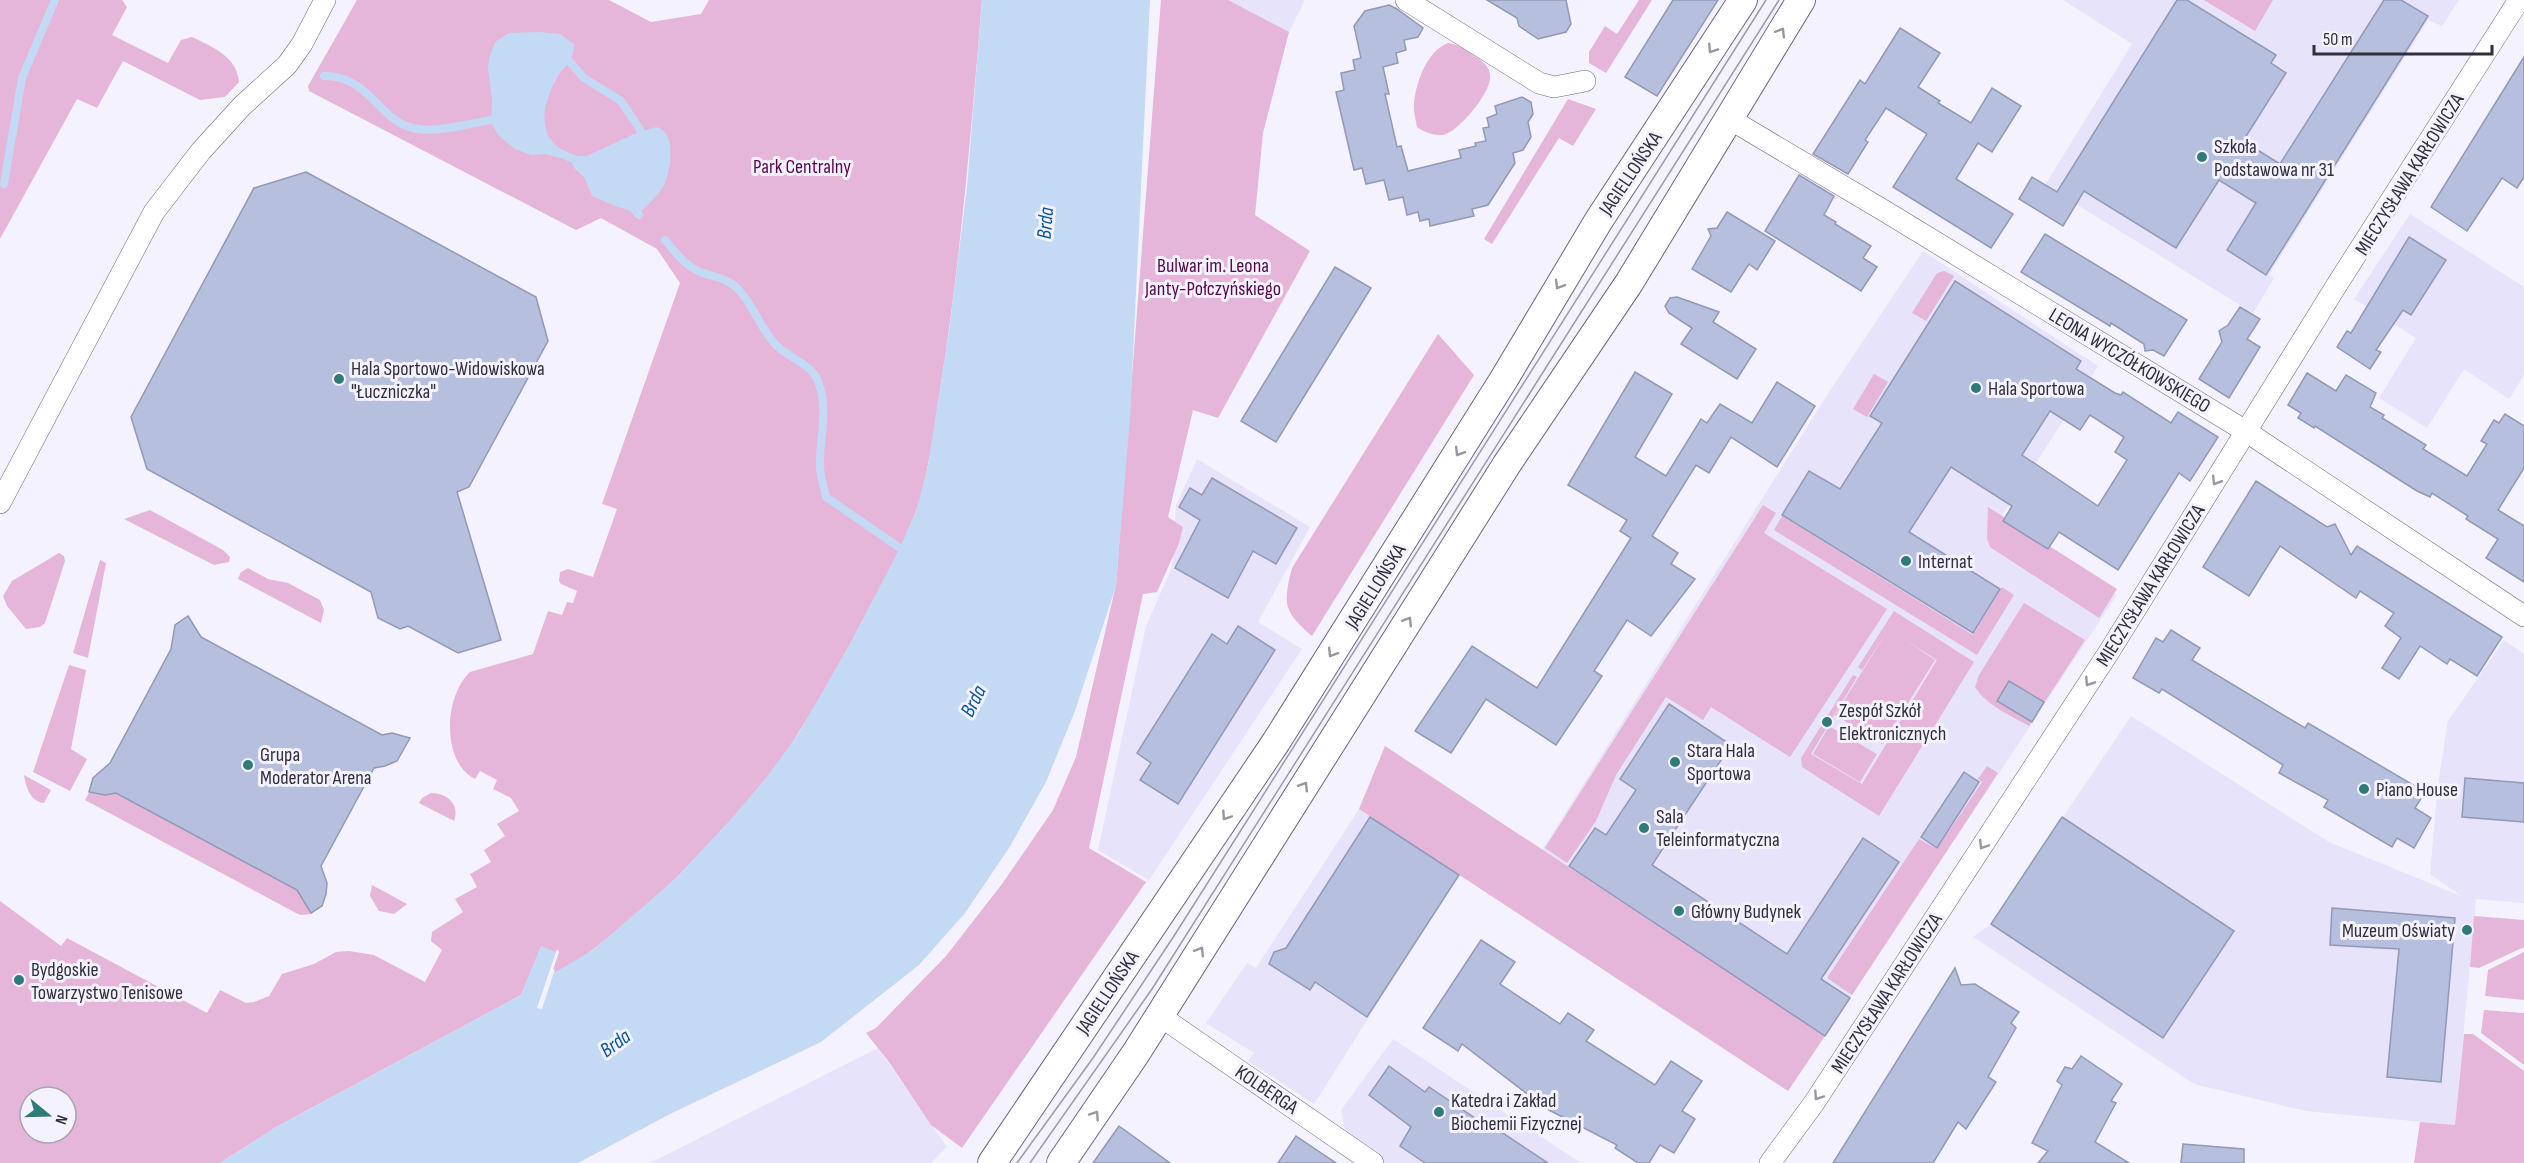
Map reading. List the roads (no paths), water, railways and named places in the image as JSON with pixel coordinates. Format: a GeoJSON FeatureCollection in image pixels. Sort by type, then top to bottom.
{"type":"FeatureCollection","features":[{"type":"Feature","properties":{"kind":"main road","name":"JAGIELLOŃSKA"},"geometry":{"type":"LineString","coordinates":[[992,1163],[1276,742],[1498,388],[1599,220],[1743,0]]}},
{"type":"Feature","properties":{"kind":"main road"},"geometry":{"type":"LineString","coordinates":[[1061,1163],[1102,1106],[1160,1016],[1507,464],[1635,274],[1801,0]]}},
{"type":"Feature","properties":{"kind":"street"},"geometry":{"type":"LineString","coordinates":[[0,503],[154,212],[201,151],[242,106],[287,64],[302,44],[325,0]]}},
{"type":"Feature","properties":{"kind":"street"},"geometry":{"type":"LineString","coordinates":[[1406,0],[1539,83],[1554,87],[1586,81]]}},
{"type":"Feature","properties":{"kind":"street","name":"MIECZYSŁAWA KARŁOWICZA"},"geometry":{"type":"LineString","coordinates":[[1770,1163],[1814,1103],[2109,652],[2338,284],[2519,0]]}},
{"type":"Feature","properties":{"kind":"street","name":"LEONA WYCZÓŁKOWSKIEGO"},"geometry":{"type":"LineString","coordinates":[[1728,118],[1813,167],[2247,432],[2524,616]]}},
{"type":"Feature","properties":{"kind":"street","name":"KOLBERGA"},"geometry":{"type":"LineString","coordinates":[[1160,1016],[1374,1163]]}},
{"type":"Feature","properties":{"kind":"water","name":"Brda"},"geometry":{"type":"Polygon","coordinates":[[[982,0],[1150,0],[1130,418],[1116,586],[1075,711],[1046,782],[1009,848],[965,913],[919,965],[821,1042],[670,1114],[578,1163],[220,1163],[278,1126],[521,995],[541,946],[556,952],[548,977],[593,950],[674,880],[732,818],[766,778],[799,733],[852,640],[900,548],[917,508],[928,466],[949,331],[967,187],[982,0]]]}},
{"type":"Feature","properties":{"kind":"water"},"geometry":{"type":"Polygon","coordinates":[[[509,33],[560,34],[574,44],[573,55],[551,89],[545,108],[545,127],[548,135],[562,150],[561,158],[545,154],[531,155],[515,149],[499,136],[491,123],[492,99],[488,69],[495,42],[509,33]]]}},
{"type":"Feature","properties":{"kind":"water"},"geometry":{"type":"Polygon","coordinates":[[[656,127],[663,130],[670,143],[670,161],[664,185],[653,200],[639,213],[592,196],[584,177],[574,168],[572,162],[575,156],[587,156],[634,134],[656,127]]]}},
{"type":"Feature","properties":{"kind":"waterway"},"geometry":{"type":"LineString","coordinates":[[4,184],[22,78],[55,0]]}},
{"type":"Feature","properties":{"kind":"waterway"},"geometry":{"type":"LineString","coordinates":[[570,62],[584,78],[621,101],[641,131]]}},
{"type":"Feature","properties":{"kind":"waterway"},"geometry":{"type":"LineString","coordinates":[[324,76],[340,78],[352,83],[391,116],[413,128],[445,129],[500,118]]}},
{"type":"Feature","properties":{"kind":"waterway"},"geometry":{"type":"LineString","coordinates":[[553,150],[580,162]]}},
{"type":"Feature","properties":{"kind":"waterway"},"geometry":{"type":"LineString","coordinates":[[630,205],[639,215]]}},
{"type":"Feature","properties":{"kind":"waterway"},"geometry":{"type":"LineString","coordinates":[[665,240],[688,265],[736,287],[748,301],[778,347],[805,365],[814,374],[823,401],[820,466],[826,497],[900,548]]}},
{"type":"Feature","properties":{"kind":"tram line"},"geometry":{"type":"LineString","coordinates":[[1017,1163],[1093,1058],[1174,936],[1766,0]]}},
{"type":"Feature","properties":{"kind":"tram line"},"geometry":{"type":"LineString","coordinates":[[1030,1163],[1152,989],[1779,0]]}},
{"type":"Feature","properties":{"kind":"place","name":"Szkoła Podstawowa nr 31"},"geometry":{"type":"Point","coordinates":[2202,157]}},
{"type":"Feature","properties":{"kind":"place","name":"Hala Sportowo-Widowiskowa \"Łuczniczka\""},"geometry":{"type":"Point","coordinates":[339,379]}},
{"type":"Feature","properties":{"kind":"place","name":"Hala Sportowa"},"geometry":{"type":"Point","coordinates":[1976,388]}},
{"type":"Feature","properties":{"kind":"place","name":"Internat"},"geometry":{"type":"Point","coordinates":[1906,561]}},
{"type":"Feature","properties":{"kind":"place","name":"Zespół Szkół Elektronicznych"},"geometry":{"type":"Point","coordinates":[1827,722]}},
{"type":"Feature","properties":{"kind":"place","name":"Stara Hala Sportowa"},"geometry":{"type":"Point","coordinates":[1675,762]}},
{"type":"Feature","properties":{"kind":"place","name":"Grupa Moderator Arena"},"geometry":{"type":"Point","coordinates":[248,765]}},
{"type":"Feature","properties":{"kind":"place","name":"Piano House"},"geometry":{"type":"Point","coordinates":[2364,789]}},
{"type":"Feature","properties":{"kind":"place","name":"Sala Teleinformatyczna"},"geometry":{"type":"Point","coordinates":[1644,828]}},
{"type":"Feature","properties":{"kind":"place","name":"Główny Budynek"},"geometry":{"type":"Point","coordinates":[1679,911]}},
{"type":"Feature","properties":{"kind":"place","name":"Muzeum Oświaty"},"geometry":{"type":"Point","coordinates":[2467,930]}},
{"type":"Feature","properties":{"kind":"place","name":"Bydgoskie Towarzystwo Tenisowe"},"geometry":{"type":"Point","coordinates":[19,980]}},
{"type":"Feature","properties":{"kind":"place","name":"Katedra i Zakład Biochemii Fizycznej"},"geometry":{"type":"Point","coordinates":[1439,1112]}},
{"type":"Feature","properties":{"kind":"park label","name":"Park Centralny"},"geometry":{"type":"Point","coordinates":[802,166]}},
{"type":"Feature","properties":{"kind":"park label","name":"Bulwar im. Leona Janty-Połczyńskiego"},"geometry":{"type":"Point","coordinates":[1213,276]}}]}
